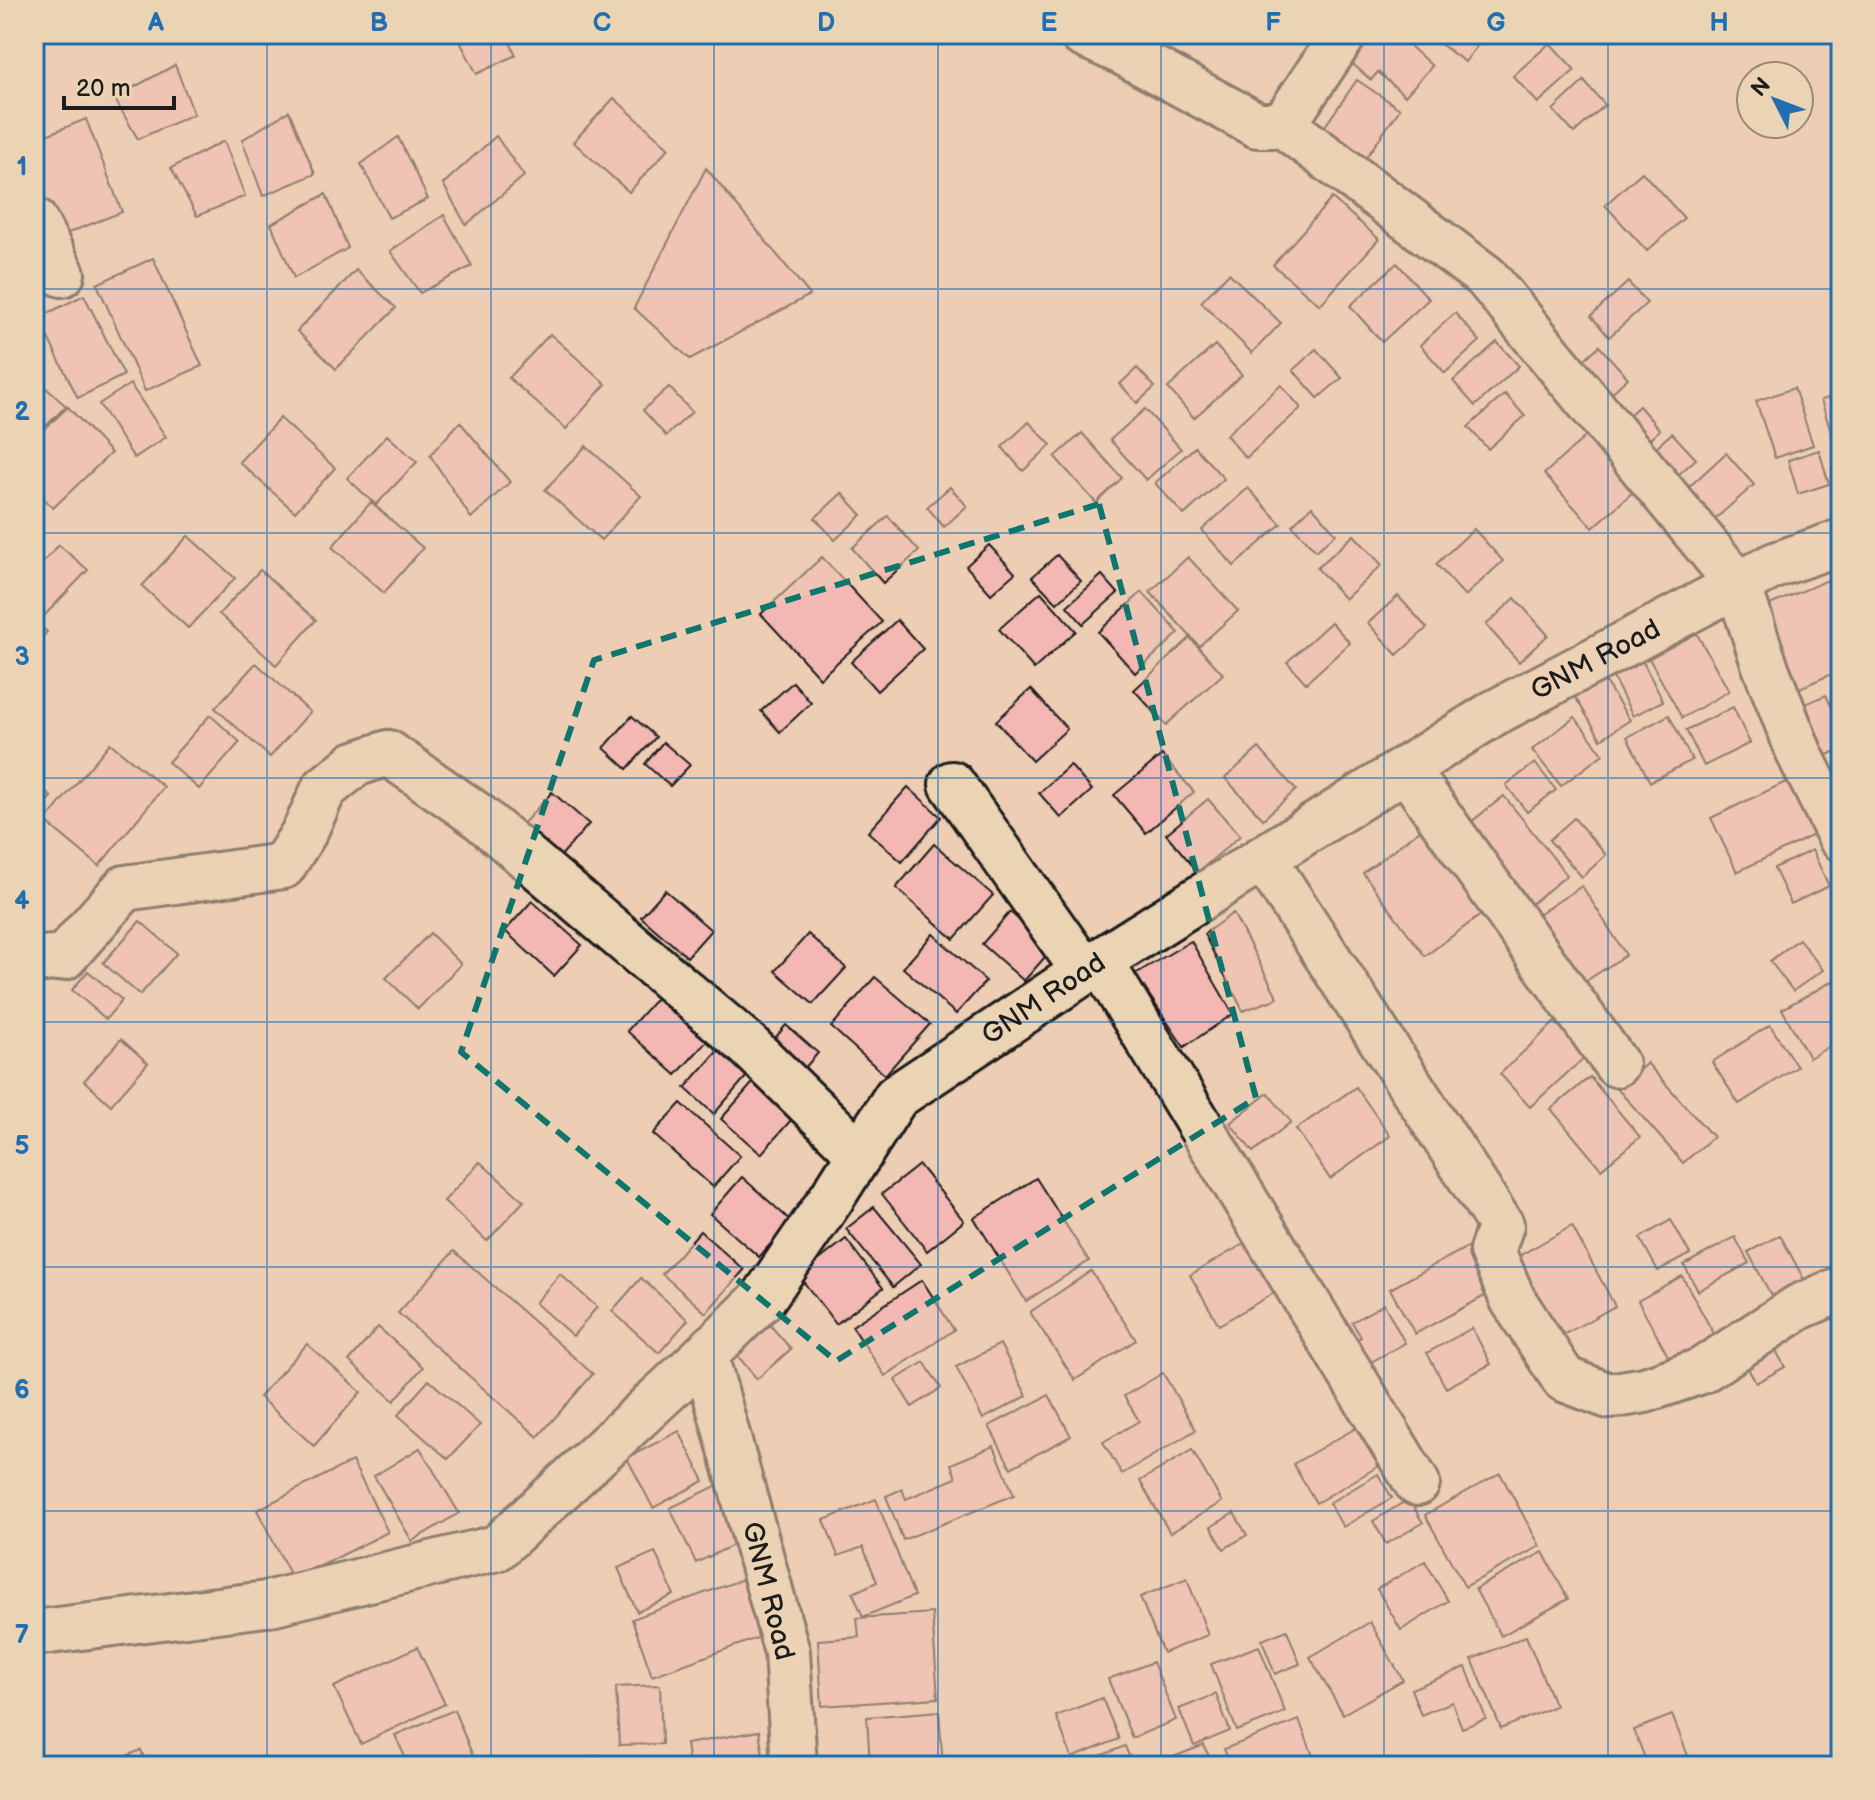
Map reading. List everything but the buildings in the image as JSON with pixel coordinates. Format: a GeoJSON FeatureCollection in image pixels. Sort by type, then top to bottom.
{"type":"FeatureCollection","features":[{"type":"Feature","properties":{"kind":"street"},"geometry":{"type":"LineString","coordinates":[[1082,34],[1270,125],[1486,277],[1738,584],[1765,666],[1800,755],[1841,838]]}},
{"type":"Feature","properties":{"kind":"street"},"geometry":{"type":"LineString","coordinates":[[1270,125],[1344,34]]}},
{"type":"Feature","properties":{"kind":"street"},"geometry":{"type":"LineString","coordinates":[[34,220],[62,274]]}},
{"type":"Feature","properties":{"kind":"street","name":"GNM Road"},"geometry":{"type":"LineString","coordinates":[[794,1766],[787,1652],[705,1355],[764,1297],[896,1097],[1092,966],[1494,713],[1775,565],[1841,542]]}},
{"type":"Feature","properties":{"kind":"street"},"geometry":{"type":"LineString","coordinates":[[34,960],[64,957],[125,888],[283,866],[305,831],[324,789],[355,764],[388,753],[477,815],[748,1045],[860,1154]]}},
{"type":"Feature","properties":{"kind":"street"},"geometry":{"type":"LineString","coordinates":[[1406,769],[1616,1064]]}},
{"type":"Feature","properties":{"kind":"street"},"geometry":{"type":"LineString","coordinates":[[952,784],[1092,966],[1417,1483]]}},
{"type":"Feature","properties":{"kind":"street"},"geometry":{"type":"LineString","coordinates":[[1264,859],[1501,1225],[1492,1251],[1513,1300],[1564,1379],[1609,1396],[1645,1390],[1701,1371],[1799,1307],[1841,1289]]}},
{"type":"Feature","properties":{"kind":"street"},"geometry":{"type":"LineString","coordinates":[[34,1633],[266,1604],[497,1548],[705,1355]]}},
{"type":"Feature","properties":{"kind":"highlighted area"},"geometry":{"type":"Polygon","coordinates":[[[1099,504],[1256,1098],[836,1361],[461,1052],[594,660],[1099,504]]]}}]}
